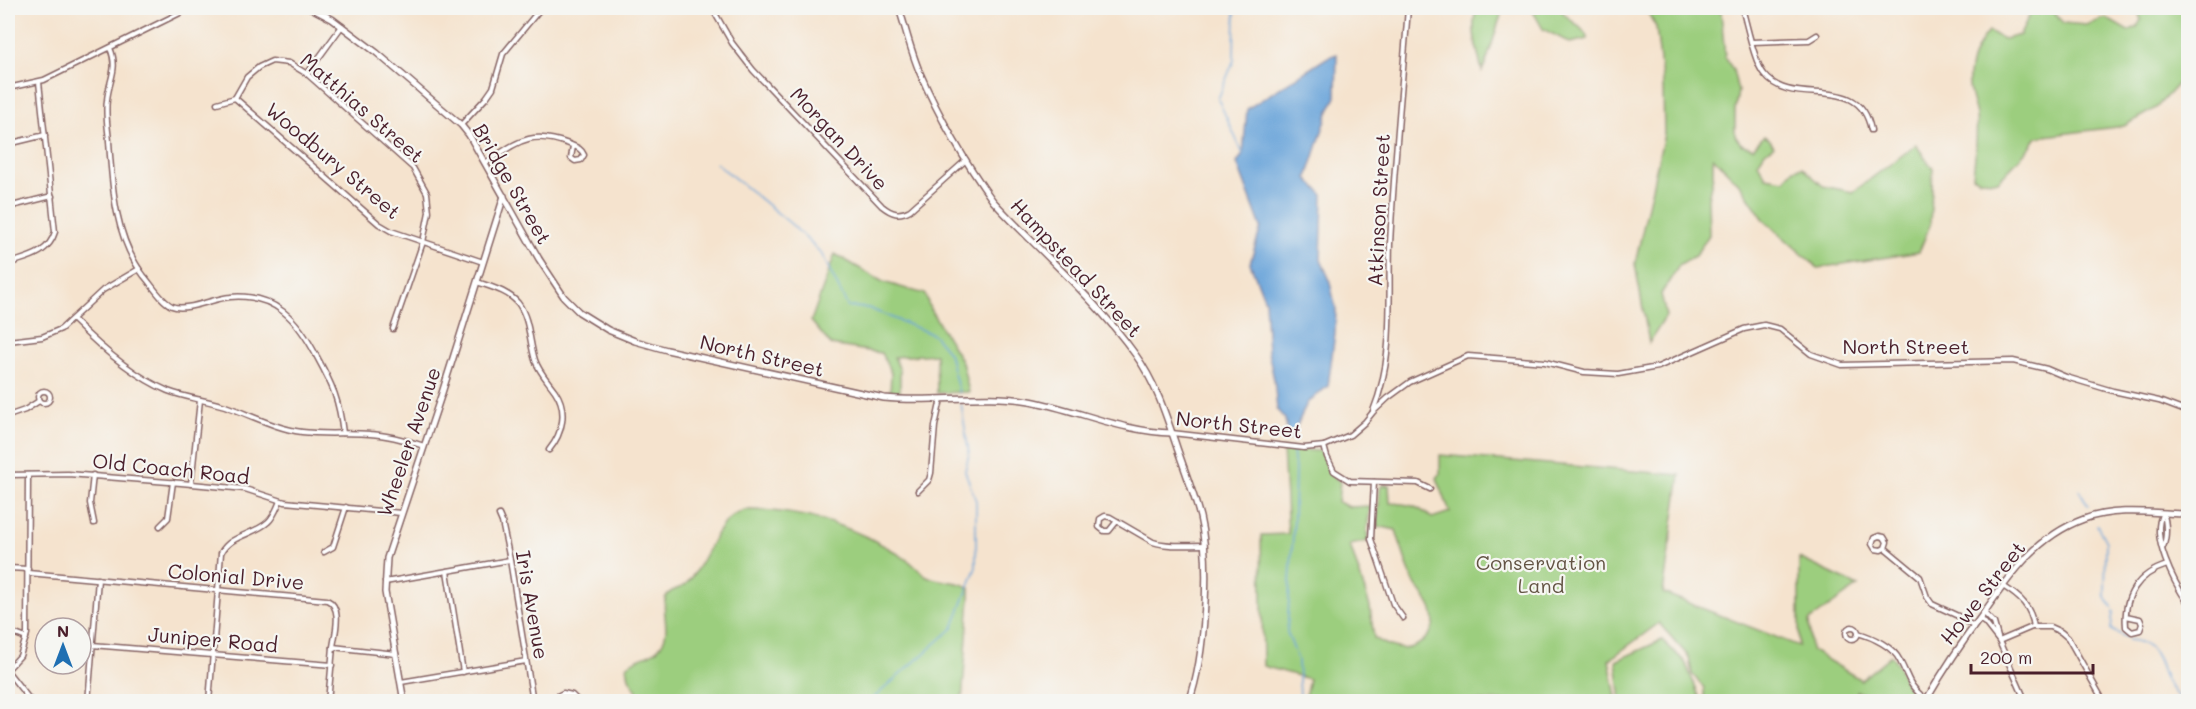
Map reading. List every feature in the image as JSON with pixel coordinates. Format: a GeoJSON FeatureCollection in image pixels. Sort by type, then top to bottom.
{"type":"FeatureCollection","features":[{"type":"Feature","properties":{"kind":"street"},"geometry":{"type":"LineString","coordinates":[[8,88],[39,82],[189,8]]}},
{"type":"Feature","properties":{"kind":"street","name":"Bridge Street"},"geometry":{"type":"LineString","coordinates":[[310,8],[342,26],[393,65],[461,125],[470,135],[539,259],[564,297],[586,318],[623,337]]}},
{"type":"Feature","properties":{"kind":"street"},"geometry":{"type":"LineString","coordinates":[[461,125],[493,88],[504,54],[541,8]]}},
{"type":"Feature","properties":{"kind":"street","name":"Morgan Drive"},"geometry":{"type":"LineString","coordinates":[[712,8],[732,43],[753,70],[891,213],[901,214],[910,210],[966,160]]}},
{"type":"Feature","properties":{"kind":"street","name":"Hampstead Street"},"geometry":{"type":"LineString","coordinates":[[899,8],[920,72],[966,160],[993,201],[1101,311],[1136,356],[1161,399],[1200,518],[1204,545],[1206,577],[1204,612],[1196,674],[1188,702]]}},
{"type":"Feature","properties":{"kind":"street","name":"Atkinson Street"},"geometry":{"type":"LineString","coordinates":[[1373,412],[1380,394],[1389,348],[1389,284],[1394,190],[1408,8]]}},
{"type":"Feature","properties":{"kind":"street"},"geometry":{"type":"LineString","coordinates":[[1742,8],[1760,70],[1769,80],[1791,92],[1832,93],[1848,98],[1864,111],[1871,130]]}},
{"type":"Feature","properties":{"kind":"street"},"geometry":{"type":"LineString","coordinates":[[307,74],[342,26]]}},
{"type":"Feature","properties":{"kind":"street"},"geometry":{"type":"LineString","coordinates":[[1752,42],[1809,40],[1818,35]]}},
{"type":"Feature","properties":{"kind":"street"},"geometry":{"type":"LineString","coordinates":[[110,48],[114,66],[106,109],[113,195],[125,240],[139,269],[172,306],[188,307],[229,297],[251,298],[273,305],[292,318],[307,336],[334,389],[344,433]]}},
{"type":"Feature","properties":{"kind":"street","name":"Matthias Street"},"geometry":{"type":"LineString","coordinates":[[235,98],[253,71],[267,62],[286,62],[307,74],[413,168],[427,193],[429,202],[423,242],[393,329]]}},
{"type":"Feature","properties":{"kind":"street"},"geometry":{"type":"LineString","coordinates":[[8,264],[36,255],[49,244],[55,227],[39,82]]}},
{"type":"Feature","properties":{"kind":"street"},"geometry":{"type":"LineString","coordinates":[[217,103],[235,98]]}},
{"type":"Feature","properties":{"kind":"street","name":"Woodbury Street"},"geometry":{"type":"LineString","coordinates":[[235,98],[379,224],[391,231],[483,262]]}},
{"type":"Feature","properties":{"kind":"street"},"geometry":{"type":"LineString","coordinates":[[8,144],[45,135]]}},
{"type":"Feature","properties":{"kind":"street"},"geometry":{"type":"LineString","coordinates":[[485,163],[518,142],[536,137],[549,137],[573,146]]}},
{"type":"Feature","properties":{"kind":"street"},"geometry":{"type":"LineString","coordinates":[[8,207],[52,196]]}},
{"type":"Feature","properties":{"kind":"street","name":"Wheeler Avenue"},"geometry":{"type":"LineString","coordinates":[[404,702],[384,582],[387,558],[504,196]]}},
{"type":"Feature","properties":{"kind":"street"},"geometry":{"type":"LineString","coordinates":[[8,341],[49,335],[73,320],[103,290],[139,269]]}},
{"type":"Feature","properties":{"kind":"street"},"geometry":{"type":"LineString","coordinates":[[477,282],[510,296],[517,302],[524,314],[535,361],[560,398],[562,407],[561,427],[555,443],[549,450]]}},
{"type":"Feature","properties":{"kind":"street"},"geometry":{"type":"LineString","coordinates":[[73,320],[95,340],[167,391],[227,407],[280,428],[312,433],[388,436],[423,446]]}},
{"type":"Feature","properties":{"kind":"street","name":"North Street"},"geometry":{"type":"LineString","coordinates":[[623,337],[688,355],[875,397],[902,400],[1028,401],[1157,433],[1304,448],[1324,446],[1354,432],[1373,412],[1410,382],[1468,356],[1545,362],[1584,372],[1618,374],[1658,367],[1744,329],[1764,325],[1780,329],[1811,354],[1842,364],[2008,361],[2028,363],[2066,377],[2158,401],[2188,412]]}},
{"type":"Feature","properties":{"kind":"street"},"geometry":{"type":"LineString","coordinates":[[918,491],[925,485],[931,473],[935,426],[941,399]]}},
{"type":"Feature","properties":{"kind":"street"},"geometry":{"type":"LineString","coordinates":[[191,484],[200,400]]}},
{"type":"Feature","properties":{"kind":"street"},"geometry":{"type":"LineString","coordinates":[[8,416],[19,413],[39,401]]}},
{"type":"Feature","properties":{"kind":"street"},"geometry":{"type":"LineString","coordinates":[[1324,446],[1329,464],[1340,477],[1350,481],[1418,483],[1430,489]]}},
{"type":"Feature","properties":{"kind":"street","name":"Old Coach Road"},"geometry":{"type":"LineString","coordinates":[[8,475],[93,475],[172,482],[244,489],[280,501],[401,513]]}},
{"type":"Feature","properties":{"kind":"street"},"geometry":{"type":"LineString","coordinates":[[28,475],[26,638],[20,656],[8,670],[30,700]]}},
{"type":"Feature","properties":{"kind":"street"},"geometry":{"type":"LineString","coordinates":[[93,475],[90,508],[94,524]]}},
{"type":"Feature","properties":{"kind":"street"},"geometry":{"type":"LineString","coordinates":[[160,526],[168,518],[172,482]]}},
{"type":"Feature","properties":{"kind":"street"},"geometry":{"type":"LineString","coordinates":[[1374,482],[1371,539],[1393,604],[1402,618]]}},
{"type":"Feature","properties":{"kind":"street"},"geometry":{"type":"LineString","coordinates":[[209,702],[220,557],[223,548],[267,524],[280,501]]}},
{"type":"Feature","properties":{"kind":"street"},"geometry":{"type":"LineString","coordinates":[[324,552],[330,550],[334,545],[346,507]]}},
{"type":"Feature","properties":{"kind":"street","name":"Howe Street"},"geometry":{"type":"LineString","coordinates":[[1926,701],[1973,626],[2018,566],[2038,546],[2068,526],[2109,513],[2188,514]]}},
{"type":"Feature","properties":{"kind":"street"},"geometry":{"type":"LineString","coordinates":[[2163,513],[2166,519],[2166,542],[2163,548],[2167,565],[2188,603]]}},
{"type":"Feature","properties":{"kind":"street","name":"Iris Avenue"},"geometry":{"type":"LineString","coordinates":[[499,515],[510,561],[533,702]]}},
{"type":"Feature","properties":{"kind":"street"},"geometry":{"type":"LineString","coordinates":[[1117,521],[1108,531],[1102,530],[1098,525],[1100,519],[1105,516],[1117,521],[1153,542],[1204,545]]}},
{"type":"Feature","properties":{"kind":"street"},"geometry":{"type":"LineString","coordinates":[[1884,537],[1887,542],[1885,548],[1880,551],[1875,549],[1872,544],[1874,538],[1884,537]]}},
{"type":"Feature","properties":{"kind":"street"},"geometry":{"type":"LineString","coordinates":[[1885,548],[1920,577],[1932,604],[1973,626]]}},
{"type":"Feature","properties":{"kind":"street"},"geometry":{"type":"LineString","coordinates":[[384,582],[510,561]]}},
{"type":"Feature","properties":{"kind":"street"},"geometry":{"type":"LineString","coordinates":[[2126,616],[2140,619],[2142,625],[2139,631],[2128,630],[2126,616],[2129,598],[2138,582],[2153,570],[2167,565]]}},
{"type":"Feature","properties":{"kind":"street","name":"Colonial Drive"},"geometry":{"type":"LineString","coordinates":[[8,567],[98,579],[330,601],[336,609],[328,702]]}},
{"type":"Feature","properties":{"kind":"street"},"geometry":{"type":"LineString","coordinates":[[447,571],[463,672]]}},
{"type":"Feature","properties":{"kind":"street"},"geometry":{"type":"LineString","coordinates":[[93,634],[98,579]]}},
{"type":"Feature","properties":{"kind":"street"},"geometry":{"type":"LineString","coordinates":[[2003,586],[2029,608],[2034,627]]}},
{"type":"Feature","properties":{"kind":"street"},"geometry":{"type":"LineString","coordinates":[[1984,613],[1994,623],[1999,641],[2026,702]]}},
{"type":"Feature","properties":{"kind":"street"},"geometry":{"type":"LineString","coordinates":[[1979,619],[1999,641]]}},
{"type":"Feature","properties":{"kind":"street"},"geometry":{"type":"LineString","coordinates":[[1999,641],[2022,630],[2050,627],[2068,638],[2104,702]]}},
{"type":"Feature","properties":{"kind":"street"},"geometry":{"type":"LineString","coordinates":[[8,631],[26,638]]}},
{"type":"Feature","properties":{"kind":"street"},"geometry":{"type":"LineString","coordinates":[[1858,633],[1891,650],[1900,659],[1909,684],[1926,701]]}},
{"type":"Feature","properties":{"kind":"street","name":"Juniper Road"},"geometry":{"type":"LineString","coordinates":[[93,645],[332,665]]}},
{"type":"Feature","properties":{"kind":"street"},"geometry":{"type":"LineString","coordinates":[[333,647],[396,654]]}},
{"type":"Feature","properties":{"kind":"street"},"geometry":{"type":"LineString","coordinates":[[401,682],[526,661]]}},
{"type":"Feature","properties":{"kind":"street"},"geometry":{"type":"LineString","coordinates":[[88,702],[90,676]]}},
{"type":"Feature","properties":{"kind":"street"},"geometry":{"type":"LineString","coordinates":[[546,702],[563,693],[572,695],[579,702]]}},
{"type":"Feature","properties":{"kind":"green space"},"geometry":{"type":"Polygon","coordinates":[[[1477,8],[1504,8],[1482,71],[1474,31],[1477,8]]]}},
{"type":"Feature","properties":{"kind":"green space"},"geometry":{"type":"Polygon","coordinates":[[[1531,8],[1560,8],[1586,34],[1588,39],[1570,43],[1543,29],[1531,8]]]}},
{"type":"Feature","properties":{"kind":"green space"},"geometry":{"type":"Polygon","coordinates":[[[1645,8],[1717,8],[1721,12],[1725,57],[1733,70],[1738,91],[1735,136],[1741,144],[1753,148],[1764,136],[1770,140],[1774,146],[1765,152],[1758,163],[1766,177],[1784,180],[1794,169],[1802,167],[1823,186],[1853,192],[1916,145],[1933,169],[1930,225],[1919,252],[1818,268],[1765,221],[1741,186],[1713,157],[1713,176],[1708,198],[1709,235],[1695,256],[1680,264],[1661,294],[1666,316],[1649,343],[1635,264],[1664,134],[1663,86],[1656,27],[1645,8]]]}},
{"type":"Feature","properties":{"kind":"green space"},"geometry":{"type":"Polygon","coordinates":[[[2033,8],[2051,11],[2063,23],[2086,25],[2106,18],[2128,31],[2137,27],[2141,20],[2137,8],[2188,8],[2188,64],[2182,79],[2156,108],[2124,126],[2037,137],[1998,181],[1980,180],[1973,176],[1977,131],[1976,115],[1969,87],[1971,63],[1976,50],[1988,32],[2004,39],[2020,35],[2033,8]]]}},
{"type":"Feature","properties":{"kind":"green space"},"geometry":{"type":"Polygon","coordinates":[[[835,254],[883,282],[925,294],[930,309],[962,362],[969,392],[937,393],[936,354],[894,357],[900,370],[900,394],[890,394],[891,373],[881,353],[831,345],[811,321],[835,254]]]}},
{"type":"Feature","properties":{"kind":"green space","name":"Conservation Land"},"geometry":{"type":"Polygon","coordinates":[[[1283,449],[1321,451],[1330,473],[1340,482],[1338,502],[1350,507],[1370,506],[1368,541],[1350,545],[1370,607],[1374,638],[1396,648],[1409,648],[1422,642],[1430,633],[1434,620],[1430,606],[1412,578],[1396,530],[1377,526],[1382,485],[1389,485],[1390,503],[1412,506],[1432,518],[1450,512],[1437,478],[1440,474],[1440,455],[1680,475],[1663,593],[1799,646],[1799,558],[1858,586],[1809,621],[1811,650],[1861,680],[1891,655],[1907,686],[1918,701],[1879,701],[1857,691],[1857,701],[1704,701],[1704,688],[1692,674],[1689,657],[1659,623],[1609,660],[1616,697],[1597,701],[1304,701],[1309,679],[1263,666],[1261,535],[1288,534],[1283,449]]]}},
{"type":"Feature","properties":{"kind":"green space"},"geometry":{"type":"Polygon","coordinates":[[[745,510],[788,513],[831,523],[891,549],[927,576],[966,585],[970,588],[962,701],[643,701],[629,678],[627,666],[658,649],[664,639],[666,628],[664,606],[666,596],[683,586],[693,575],[721,527],[736,514],[745,510]]]}},
{"type":"Feature","properties":{"kind":"green space"},"geometry":{"type":"Polygon","coordinates":[[[1662,640],[1685,662],[1701,701],[1621,701],[1616,661],[1662,640]]]}},
{"type":"Feature","properties":{"kind":"water"},"geometry":{"type":"Polygon","coordinates":[[[1337,54],[1336,97],[1328,113],[1307,178],[1323,195],[1321,260],[1329,278],[1336,309],[1335,333],[1328,386],[1307,403],[1291,439],[1288,439],[1285,419],[1277,410],[1268,352],[1265,301],[1250,263],[1261,227],[1237,163],[1243,154],[1247,109],[1328,57],[1337,54]]]}},
{"type":"Feature","properties":{"kind":"waterway"},"geometry":{"type":"LineString","coordinates":[[1235,8],[1234,60],[1218,99],[1243,154]]}},
{"type":"Feature","properties":{"kind":"waterway"},"geometry":{"type":"LineString","coordinates":[[716,163],[791,224],[821,253],[848,307],[868,308],[934,335],[949,353],[959,393]]}},
{"type":"Feature","properties":{"kind":"waterway"},"geometry":{"type":"LineString","coordinates":[[869,702],[953,628],[976,567],[976,501],[965,471],[969,454],[961,403]]}},
{"type":"Feature","properties":{"kind":"waterway"},"geometry":{"type":"LineString","coordinates":[[1293,451],[1294,518],[1287,632],[1298,660],[1300,697],[1298,702]]}},
{"type":"Feature","properties":{"kind":"waterway"},"geometry":{"type":"LineString","coordinates":[[2079,490],[2088,505]]}},
{"type":"Feature","properties":{"kind":"waterway"},"geometry":{"type":"LineString","coordinates":[[2097,525],[2106,542],[2105,596],[2112,607]]}},
{"type":"Feature","properties":{"kind":"waterway"},"geometry":{"type":"LineString","coordinates":[[2113,611],[2111,630],[2126,637]]}},
{"type":"Feature","properties":{"kind":"waterway"},"geometry":{"type":"LineString","coordinates":[[2128,640],[2142,643],[2152,649],[2159,660],[2166,681],[2182,702]]}}]}
